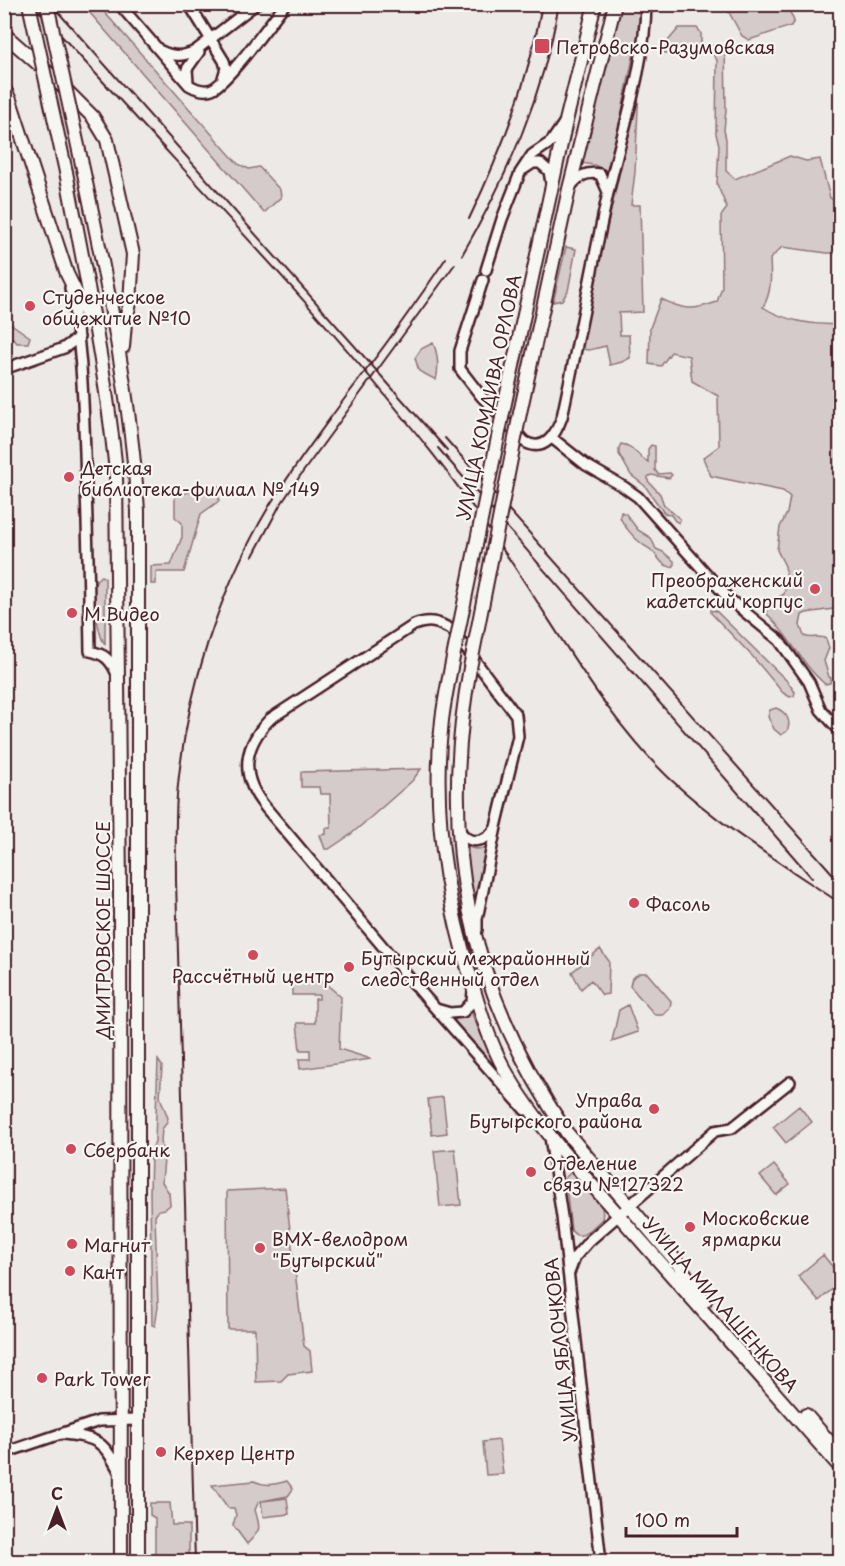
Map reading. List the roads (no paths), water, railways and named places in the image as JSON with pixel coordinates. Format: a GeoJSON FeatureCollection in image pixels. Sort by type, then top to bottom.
{"type":"FeatureCollection","features":[{"type":"Feature","properties":{"kind":"main road","name":"ДМИТРОВСКОЕ ШОССЕ"},"geometry":{"type":"LineString","coordinates":[[29,4],[66,172],[98,341],[116,472],[121,1026],[121,1562]]}},
{"type":"Feature","properties":{"kind":"main road"},"geometry":{"type":"LineString","coordinates":[[47,4],[85,178],[122,369]]}},
{"type":"Feature","properties":{"kind":"main road","name":"УЛИЦА КОМДИВА ОРЛОВА"},"geometry":{"type":"LineString","coordinates":[[440,801],[439,763],[442,720],[455,648],[551,189],[595,4]]}},
{"type":"Feature","properties":{"kind":"main road","name":"УЛИЦА КОМДИВА ОРЛОВА"},"geometry":{"type":"LineString","coordinates":[[458,800],[460,742],[470,668],[520,413],[569,189],[615,4]]}},
{"type":"Feature","properties":{"kind":"main road"},"geometry":{"type":"LineString","coordinates":[[4,33],[93,117],[104,133],[111,150],[133,254],[130,303],[123,332],[122,369]]}},
{"type":"Feature","properties":{"kind":"main road"},"geometry":{"type":"LineString","coordinates":[[4,88],[32,162],[67,274],[80,297],[98,341]]}},
{"type":"Feature","properties":{"kind":"main road","name":"ДМИТРОВСКОЕ ШОССЕ"},"geometry":{"type":"LineString","coordinates":[[122,369],[133,442],[138,511],[138,1562]]}},
{"type":"Feature","properties":{"kind":"main road","name":"УЛИЦА МИЛАШЕНКОВА"},"geometry":{"type":"LineString","coordinates":[[458,800],[464,888],[479,953],[522,1061],[552,1111],[625,1212],[840,1467]]}},
{"type":"Feature","properties":{"kind":"main road","name":"УЛИЦА МИЛАШЕНКОВА"},"geometry":{"type":"LineString","coordinates":[[440,801],[447,884],[459,941],[487,1030],[505,1070],[545,1130],[563,1152],[676,1261],[722,1322],[840,1454]]}},
{"type":"Feature","properties":{"kind":"street"},"geometry":{"type":"LineString","coordinates":[[119,4],[189,85],[210,90],[222,80],[285,4]]}},
{"type":"Feature","properties":{"kind":"street"},"geometry":{"type":"LineString","coordinates":[[189,4],[224,61],[225,73],[222,80]]}},
{"type":"Feature","properties":{"kind":"street"},"geometry":{"type":"LineString","coordinates":[[157,48],[169,55],[183,56],[195,51],[256,4]]}},
{"type":"Feature","properties":{"kind":"street"},"geometry":{"type":"LineString","coordinates":[[483,280],[460,351],[460,369],[481,396],[525,442],[537,447],[552,438],[562,417],[608,194],[640,63],[646,27],[646,4]]}},
{"type":"Feature","properties":{"kind":"street"},"geometry":{"type":"LineString","coordinates":[[189,85],[186,74],[189,63],[211,39]]}},
{"type":"Feature","properties":{"kind":"street"},"geometry":{"type":"LineString","coordinates":[[486,270],[520,173],[532,155],[551,142],[566,121]]}},
{"type":"Feature","properties":{"kind":"street"},"geometry":{"type":"LineString","coordinates":[[520,173],[528,165],[540,163],[549,171],[551,189]]}},
{"type":"Feature","properties":{"kind":"street"},"geometry":{"type":"LineString","coordinates":[[569,189],[583,174],[592,172],[600,174],[608,194]]}},
{"type":"Feature","properties":{"kind":"street"},"geometry":{"type":"LineString","coordinates":[[67,274],[80,352],[90,651],[106,656],[112,663],[118,679]]}},
{"type":"Feature","properties":{"kind":"street"},"geometry":{"type":"LineString","coordinates":[[4,369],[64,348],[79,337]]}},
{"type":"Feature","properties":{"kind":"street"},"geometry":{"type":"LineString","coordinates":[[64,348],[80,352]]}},
{"type":"Feature","properties":{"kind":"street"},"geometry":{"type":"LineString","coordinates":[[552,438],[586,465],[638,497],[729,599],[775,635],[804,672],[821,710],[840,731]]}},
{"type":"Feature","properties":{"kind":"street"},"geometry":{"type":"LineString","coordinates":[[479,953],[477,919],[518,736],[518,721],[516,715],[452,630],[437,622],[425,621],[414,625],[284,709],[262,728],[250,750],[249,781],[259,800],[436,1009],[545,1130]]}},
{"type":"Feature","properties":{"kind":"street"},"geometry":{"type":"LineString","coordinates":[[458,826],[468,840],[475,841],[483,840],[496,826]]}},
{"type":"Feature","properties":{"kind":"street"},"geometry":{"type":"LineString","coordinates":[[436,1009],[450,1013],[463,1012],[472,1002],[473,986]]}},
{"type":"Feature","properties":{"kind":"street"},"geometry":{"type":"LineString","coordinates":[[568,1279],[575,1257],[589,1241],[625,1212],[715,1131],[732,1128],[790,1083]]}},
{"type":"Feature","properties":{"kind":"street","name":"УЛИЦА ЯБЛОЧКОВА"},"geometry":{"type":"LineString","coordinates":[[545,1130],[556,1167],[601,1562]]}},
{"type":"Feature","properties":{"kind":"street"},"geometry":{"type":"LineString","coordinates":[[556,1167],[563,1152],[575,1143]]}},
{"type":"Feature","properties":{"kind":"street"},"geometry":{"type":"LineString","coordinates":[[563,1232],[574,1244],[579,1245],[589,1241]]}},
{"type":"Feature","properties":{"kind":"street"},"geometry":{"type":"LineString","coordinates":[[4,1453],[99,1421],[137,1420]]}},
{"type":"Feature","properties":{"kind":"street"},"geometry":{"type":"LineString","coordinates":[[60,1434],[92,1439],[100,1443],[110,1453],[120,1473]]}},
{"type":"Feature","properties":{"kind":"railway"},"geometry":{"type":"LineString","coordinates":[[33,4],[276,269],[416,433],[487,527],[592,686],[647,756],[709,812],[840,903]]}},
{"type":"Feature","properties":{"kind":"railway"},"geometry":{"type":"LineString","coordinates":[[51,4],[447,450]]}},
{"type":"Feature","properties":{"kind":"railway"},"geometry":{"type":"LineString","coordinates":[[469,219],[513,114],[530,60],[542,4]]}},
{"type":"Feature","properties":{"kind":"railway"},"geometry":{"type":"LineString","coordinates":[[462,255],[509,165],[522,134],[544,71],[559,4]]}},
{"type":"Feature","properties":{"kind":"railway"},"geometry":{"type":"LineString","coordinates":[[195,1562],[176,881],[177,795],[188,718],[220,607],[235,571],[271,503],[446,258]]}},
{"type":"Feature","properties":{"kind":"railway"},"geometry":{"type":"LineString","coordinates":[[253,556],[279,507],[300,476],[455,264]]}},
{"type":"Feature","properties":{"kind":"railway"},"geometry":{"type":"LineString","coordinates":[[445,438],[840,882]]}},
{"type":"Feature","properties":{"kind":"railway"},"geometry":{"type":"LineString","coordinates":[[438,448],[812,878]]}},
{"type":"Feature","properties":{"kind":"place","name":"Петровско-Разумовская"},"geometry":{"type":"Point","coordinates":[542,46]}},
{"type":"Feature","properties":{"kind":"place","name":"Студенческое общежитие №10"},"geometry":{"type":"Point","coordinates":[30,306]}},
{"type":"Feature","properties":{"kind":"place","name":"Детская библиотека-филиал № 149"},"geometry":{"type":"Point","coordinates":[69,477]}},
{"type":"Feature","properties":{"kind":"place","name":"Преображенский кадетский корпус"},"geometry":{"type":"Point","coordinates":[815,589]}},
{"type":"Feature","properties":{"kind":"place","name":"М.Видео"},"geometry":{"type":"Point","coordinates":[72,613]}},
{"type":"Feature","properties":{"kind":"place","name":"Фасоль"},"geometry":{"type":"Point","coordinates":[634,903]}},
{"type":"Feature","properties":{"kind":"place","name":"Рассчётный центр"},"geometry":{"type":"Point","coordinates":[253,955]}},
{"type":"Feature","properties":{"kind":"place","name":"Бутырский межрайонный следственный отдел"},"geometry":{"type":"Point","coordinates":[349,967]}},
{"type":"Feature","properties":{"kind":"place","name":"Управа Бутырского района"},"geometry":{"type":"Point","coordinates":[654,1109]}},
{"type":"Feature","properties":{"kind":"place","name":"Сбербанк"},"geometry":{"type":"Point","coordinates":[71,1149]}},
{"type":"Feature","properties":{"kind":"place","name":"Отделение связи №127322"},"geometry":{"type":"Point","coordinates":[531,1172]}},
{"type":"Feature","properties":{"kind":"place","name":"Московские ярмарки"},"geometry":{"type":"Point","coordinates":[690,1227]}},
{"type":"Feature","properties":{"kind":"place","name":"Магнит"},"geometry":{"type":"Point","coordinates":[72,1244]}},
{"type":"Feature","properties":{"kind":"place","name":"BMX-велодром \"Бутырский\""},"geometry":{"type":"Point","coordinates":[260,1248]}},
{"type":"Feature","properties":{"kind":"place","name":"Кант"},"geometry":{"type":"Point","coordinates":[70,1271]}},
{"type":"Feature","properties":{"kind":"place","name":"Park Tower"},"geometry":{"type":"Point","coordinates":[42,1378]}},
{"type":"Feature","properties":{"kind":"place","name":"Керхер Центр"},"geometry":{"type":"Point","coordinates":[161,1452]}}]}
